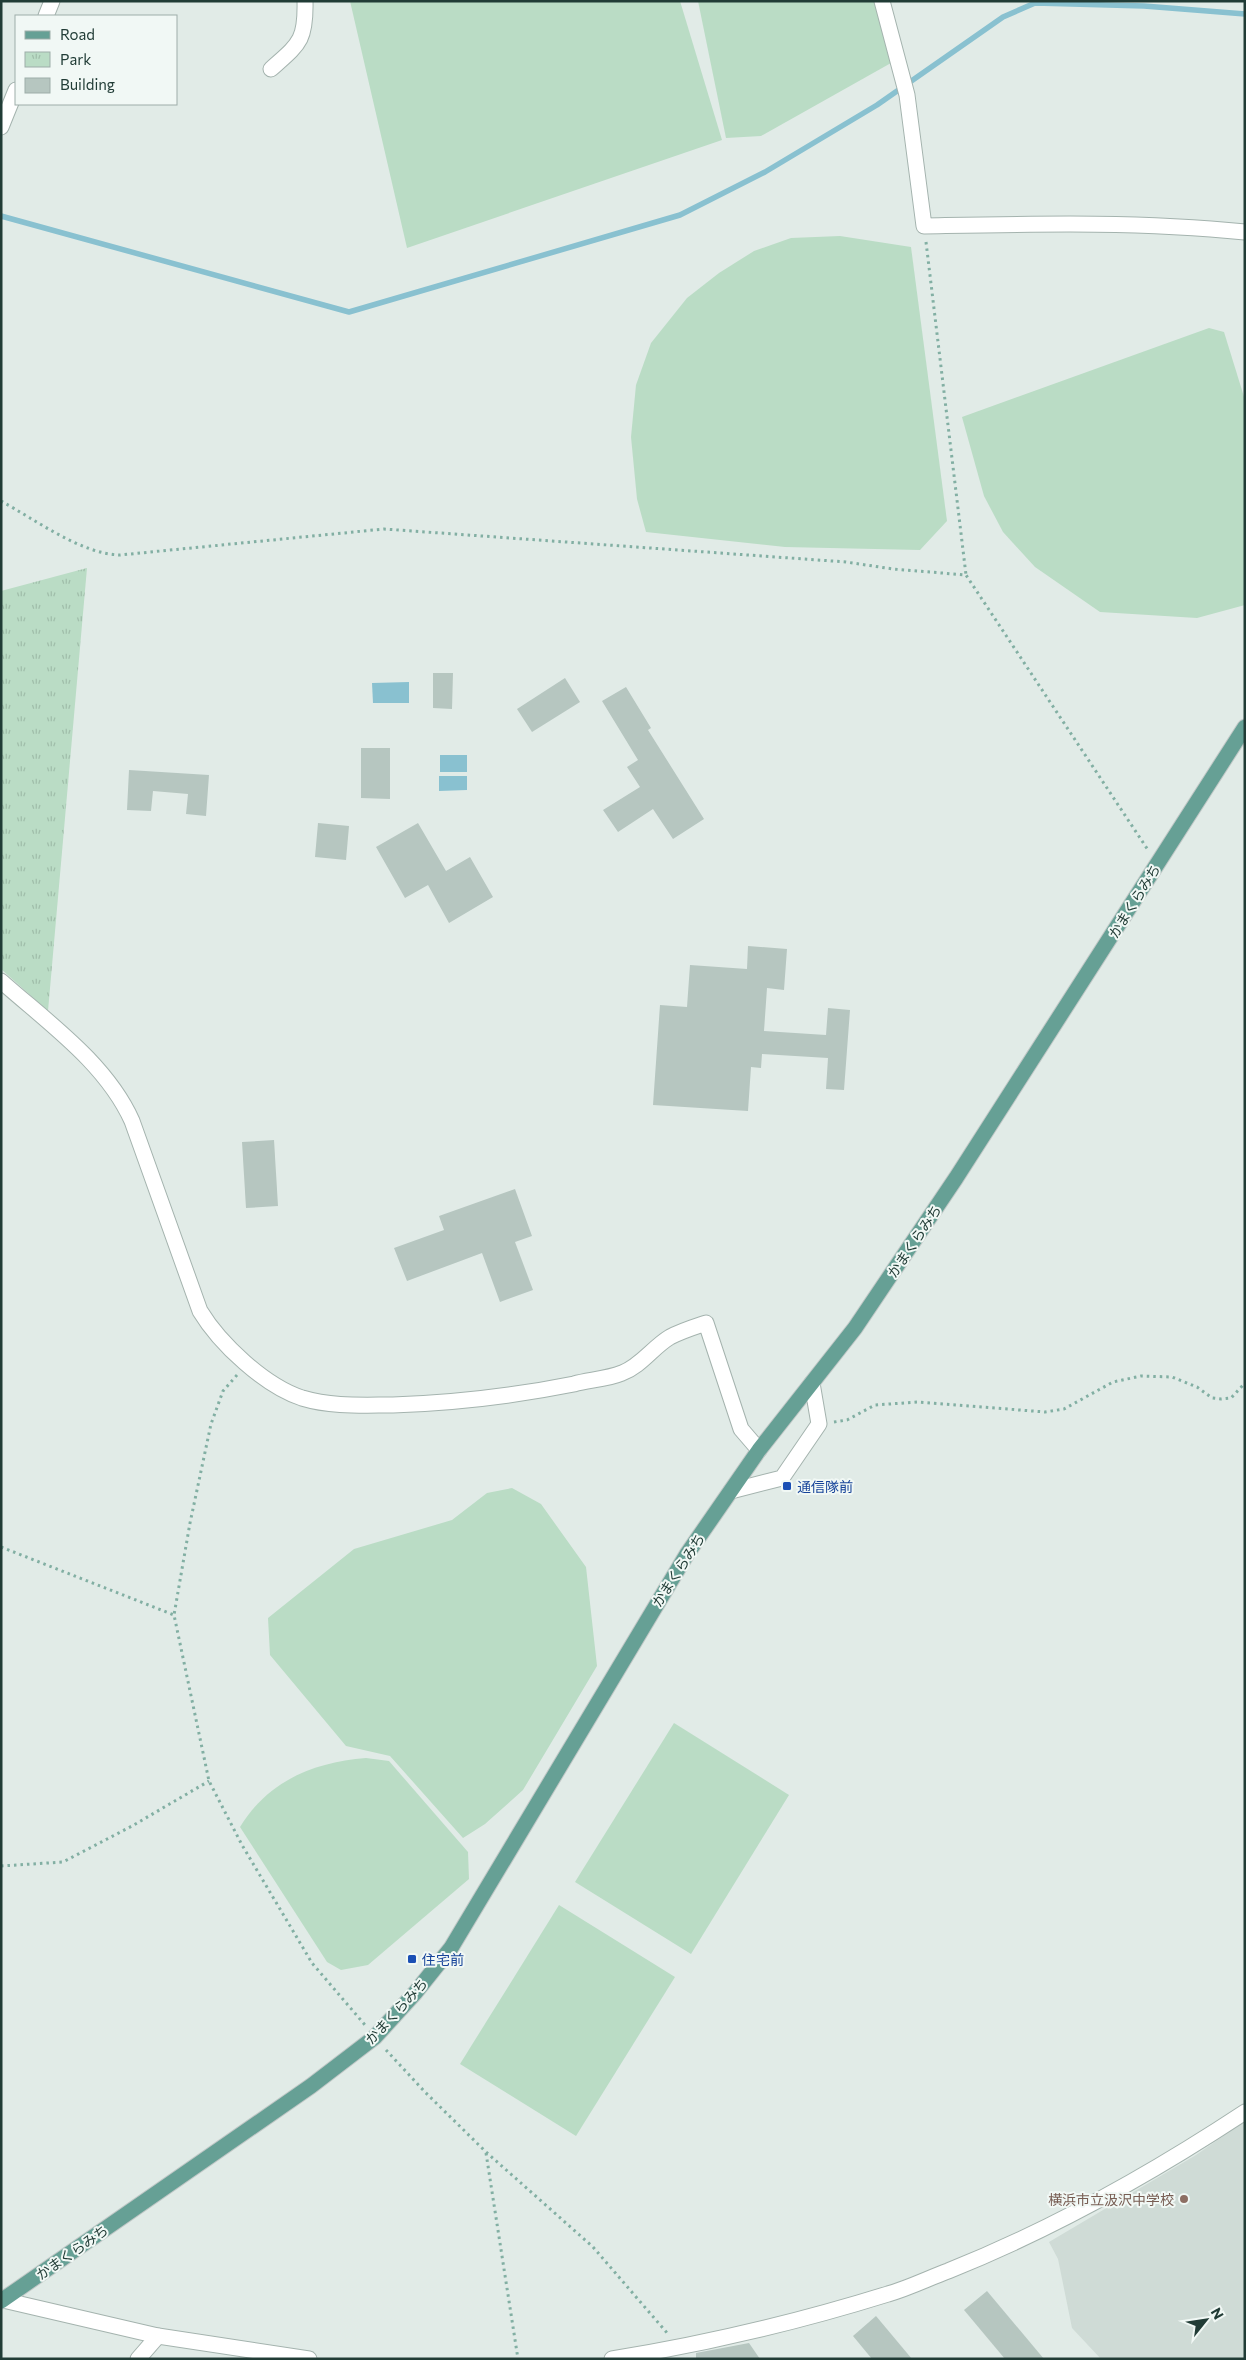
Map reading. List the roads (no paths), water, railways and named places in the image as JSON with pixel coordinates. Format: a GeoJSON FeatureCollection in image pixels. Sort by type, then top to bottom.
{"type":"FeatureCollection","features":[{"type":"Feature","properties":{"kind":"main road","name":"かまくらみち"},"geometry":{"type":"LineString","coordinates":[[2,2301],[311,2086],[375,2037],[452,1948],[687,1554],[759,1450],[855,1328],[956,1178],[1245,727]]}},
{"type":"Feature","properties":{"kind":"street"},"geometry":{"type":"LineString","coordinates":[[46,15],[52,1]]}},
{"type":"Feature","properties":{"kind":"street"},"geometry":{"type":"LineString","coordinates":[[271,69],[298,45],[306,22],[305,1]]}},
{"type":"Feature","properties":{"kind":"street"},"geometry":{"type":"LineString","coordinates":[[882,1],[907,95],[924,226],[1065,223],[1213,228],[1245,232]]}},
{"type":"Feature","properties":{"kind":"street"},"geometry":{"type":"LineString","coordinates":[[1,128],[15,93]]}},
{"type":"Feature","properties":{"kind":"street"},"geometry":{"type":"LineString","coordinates":[[1,981],[78,1050],[109,1082],[132,1121],[196,1302],[210,1325],[246,1363],[285,1390],[325,1404],[347,1406],[423,1404],[485,1398],[552,1388],[619,1374],[635,1366],[672,1336],[706,1323],[741,1429],[759,1450]]}},
{"type":"Feature","properties":{"kind":"street"},"geometry":{"type":"LineString","coordinates":[[731,1491],[782,1478],[819,1424],[812,1383]]}},
{"type":"Feature","properties":{"kind":"street"},"geometry":{"type":"LineString","coordinates":[[612,2359],[684,2353],[890,2294],[1022,2240],[1178,2156],[1245,2112]]}},
{"type":"Feature","properties":{"kind":"street"},"geometry":{"type":"LineString","coordinates":[[2,2301],[158,2336],[309,2359]]}},
{"type":"Feature","properties":{"kind":"street"},"geometry":{"type":"LineString","coordinates":[[138,2359],[158,2336]]}},
{"type":"Feature","properties":{"kind":"water"},"geometry":{"type":"Polygon","coordinates":[[[409,682],[409,703],[373,703],[372,683],[409,682]]]}},
{"type":"Feature","properties":{"kind":"water"},"geometry":{"type":"Polygon","coordinates":[[[440,755],[467,755],[467,772],[440,772],[440,755]]]}},
{"type":"Feature","properties":{"kind":"water"},"geometry":{"type":"Polygon","coordinates":[[[439,776],[467,776],[467,790],[439,791],[439,776]]]}},
{"type":"Feature","properties":{"kind":"waterway"},"geometry":{"type":"LineString","coordinates":[[1,216],[349,312],[680,215],[765,172],[877,105],[1003,17],[1035,3],[1144,6],[1245,14]]}},
{"type":"Feature","properties":{"kind":"place","name":"通信隊前"},"geometry":{"type":"Point","coordinates":[787,1486]}},
{"type":"Feature","properties":{"kind":"place","name":"住宅前"},"geometry":{"type":"Point","coordinates":[412,1959]}},
{"type":"Feature","properties":{"kind":"place","name":"横浜市立汲沢中学校"},"geometry":{"type":"Point","coordinates":[1184,2199]}}]}
